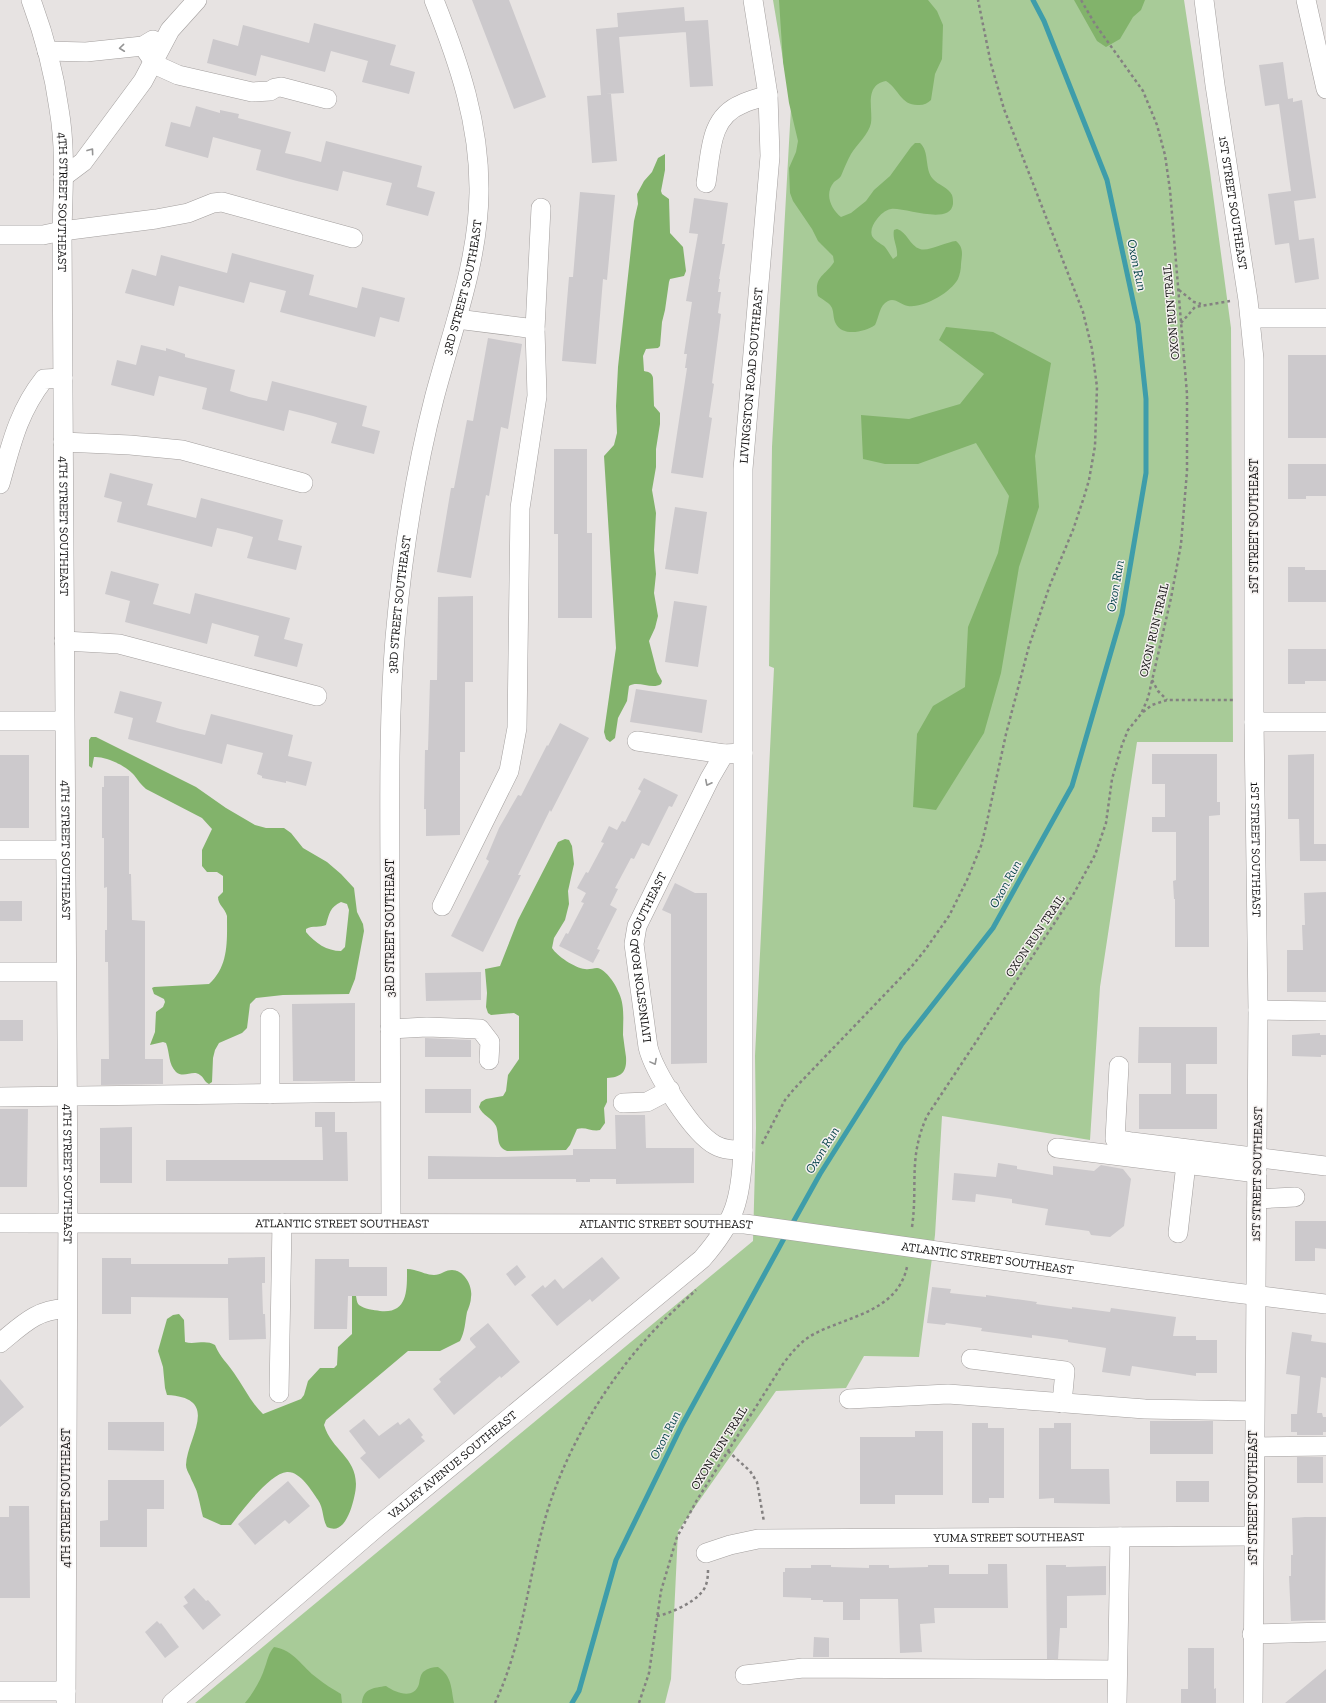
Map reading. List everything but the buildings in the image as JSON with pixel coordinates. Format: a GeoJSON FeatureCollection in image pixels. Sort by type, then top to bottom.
{"type":"FeatureCollection","features":[{"type":"Feature","properties":{"kind":"street","name":"4TH STREET SOUTHEAST"},"geometry":{"type":"LineString","coordinates":[[31,0],[47,51],[60,110],[63,177],[64,721],[68,1223],[66,1309],[66,1697]]}},
{"type":"Feature","properties":{"kind":"street"},"geometry":{"type":"LineString","coordinates":[[47,51],[86,52],[143,46],[170,30],[198,0]]}},
{"type":"Feature","properties":{"kind":"street","name":"3RD STREET SOUTHEAST"},"geometry":{"type":"LineString","coordinates":[[391,1223],[390,759],[395,638],[404,551],[418,474],[434,399],[469,274],[475,242],[479,203],[478,161],[475,133],[466,90],[456,56],[434,0]]}},
{"type":"Feature","properties":{"kind":"street","name":"LIVINGSTON ROAD SOUTHEAST"},"geometry":{"type":"LineString","coordinates":[[728,1224],[739,1193],[742,1150],[743,469],[768,174],[770,126],[768,95],[753,0]]}},
{"type":"Feature","properties":{"kind":"street","name":"1ST STREET SOUTHEAST"},"geometry":{"type":"LineString","coordinates":[[1204,0],[1215,85],[1251,318],[1254,382],[1254,722],[1258,1010],[1252,1703]]}},
{"type":"Feature","properties":{"kind":"street"},"geometry":{"type":"LineString","coordinates":[[1306,0],[1326,88]]}},
{"type":"Feature","properties":{"kind":"street"},"geometry":{"type":"LineString","coordinates":[[63,177],[83,162],[143,81],[170,30]]}},
{"type":"Feature","properties":{"kind":"street"},"geometry":{"type":"LineString","coordinates":[[143,46],[154,62],[164,69],[178,75],[252,92],[270,91],[281,87],[326,99]]}},
{"type":"Feature","properties":{"kind":"street"},"geometry":{"type":"LineString","coordinates":[[706,183],[713,135],[721,118],[741,104],[768,95]]}},
{"type":"Feature","properties":{"kind":"street"},"geometry":{"type":"LineString","coordinates":[[0,235],[42,235],[156,218],[188,212],[213,203],[222,202],[353,238]]}},
{"type":"Feature","properties":{"kind":"street"},"geometry":{"type":"LineString","coordinates":[[442,906],[509,771],[517,728],[520,508],[536,396],[535,328],[541,208]]}},
{"type":"Feature","properties":{"kind":"street"},"geometry":{"type":"LineString","coordinates":[[457,318],[535,328]]}},
{"type":"Feature","properties":{"kind":"street"},"geometry":{"type":"LineString","coordinates":[[1251,318],[1326,318]]}},
{"type":"Feature","properties":{"kind":"street"},"geometry":{"type":"LineString","coordinates":[[0,484],[13,437],[21,415],[31,395],[44,379],[63,378]]}},
{"type":"Feature","properties":{"kind":"street"},"geometry":{"type":"LineString","coordinates":[[63,442],[130,445],[182,450],[303,483]]}},
{"type":"Feature","properties":{"kind":"street"},"geometry":{"type":"LineString","coordinates":[[64,641],[119,644],[317,696]]}},
{"type":"Feature","properties":{"kind":"street"},"geometry":{"type":"LineString","coordinates":[[0,720],[64,721]]}},
{"type":"Feature","properties":{"kind":"street"},"geometry":{"type":"LineString","coordinates":[[1254,722],[1326,722]]}},
{"type":"Feature","properties":{"kind":"street"},"geometry":{"type":"LineString","coordinates":[[637,741],[724,754],[743,753]]}},
{"type":"Feature","properties":{"kind":"street","name":"LIVINGSTON ROAD SOUTHEAST"},"geometry":{"type":"LineString","coordinates":[[724,754],[710,778],[637,926],[634,938],[650,1054],[670,1090],[690,1121],[708,1140],[723,1148],[742,1150]]}},
{"type":"Feature","properties":{"kind":"street"},"geometry":{"type":"LineString","coordinates":[[0,850],[65,850]]}},
{"type":"Feature","properties":{"kind":"street"},"geometry":{"type":"LineString","coordinates":[[0,972],[66,972]]}},
{"type":"Feature","properties":{"kind":"street"},"geometry":{"type":"LineString","coordinates":[[1258,1010],[1326,1011]]}},
{"type":"Feature","properties":{"kind":"street"},"geometry":{"type":"LineString","coordinates":[[270,1018],[270,1094]]}},
{"type":"Feature","properties":{"kind":"street"},"geometry":{"type":"LineString","coordinates":[[390,1029],[427,1027],[480,1030],[490,1042],[489,1060]]}},
{"type":"Feature","properties":{"kind":"street"},"geometry":{"type":"LineString","coordinates":[[1119,1066],[1116,1139],[1257,1165]]}},
{"type":"Feature","properties":{"kind":"street"},"geometry":{"type":"LineString","coordinates":[[623,1104],[647,1102],[670,1090]]}},
{"type":"Feature","properties":{"kind":"street"},"geometry":{"type":"LineString","coordinates":[[0,1097],[67,1098],[390,1092]]}},
{"type":"Feature","properties":{"kind":"street"},"geometry":{"type":"LineString","coordinates":[[1057,1148],[1186,1164],[1326,1166]]}},
{"type":"Feature","properties":{"kind":"street"},"geometry":{"type":"LineString","coordinates":[[1178,1233],[1186,1164]]}},
{"type":"Feature","properties":{"kind":"street"},"geometry":{"type":"LineString","coordinates":[[1257,1199],[1295,1197]]}},
{"type":"Feature","properties":{"kind":"street","name":"ATLANTIC STREET SOUTHEAST"},"geometry":{"type":"LineString","coordinates":[[0,1223],[751,1225],[1255,1296],[1326,1304]]}},
{"type":"Feature","properties":{"kind":"street"},"geometry":{"type":"LineString","coordinates":[[279,1393],[282,1223]]}},
{"type":"Feature","properties":{"kind":"street","name":"VALLEY AVENUE SOUTHEAST"},"geometry":{"type":"LineString","coordinates":[[172,1703],[376,1528],[702,1259],[728,1224]]}},
{"type":"Feature","properties":{"kind":"street"},"geometry":{"type":"LineString","coordinates":[[0,1342],[36,1315],[50,1310],[66,1309]]}},
{"type":"Feature","properties":{"kind":"street"},"geometry":{"type":"LineString","coordinates":[[971,1359],[1065,1371],[1062,1402]]}},
{"type":"Feature","properties":{"kind":"street"},"geometry":{"type":"LineString","coordinates":[[849,1398],[948,1394],[1145,1409],[1254,1410]]}},
{"type":"Feature","properties":{"kind":"street"},"geometry":{"type":"LineString","coordinates":[[1254,1447],[1326,1446]]}},
{"type":"Feature","properties":{"kind":"street","name":"YUMA STREET SOUTHEAST"},"geometry":{"type":"LineString","coordinates":[[706,1553],[730,1544],[765,1539],[1253,1536]]}},
{"type":"Feature","properties":{"kind":"street"},"geometry":{"type":"LineString","coordinates":[[1117,1703],[1120,1537]]}},
{"type":"Feature","properties":{"kind":"street"},"geometry":{"type":"LineString","coordinates":[[1252,1634],[1326,1632]]}},
{"type":"Feature","properties":{"kind":"street"},"geometry":{"type":"LineString","coordinates":[[745,1675],[803,1668],[1117,1670]]}},
{"type":"Feature","properties":{"kind":"street"},"geometry":{"type":"LineString","coordinates":[[0,1691],[66,1697]]}},
{"type":"Feature","properties":{"kind":"path"},"geometry":{"type":"LineString","coordinates":[[762,1144],[784,1100],[900,980],[925,950],[948,916],[967,880],[986,826],[1006,734],[1029,646],[1050,585],[1073,530],[1090,474],[1097,430],[1097,394],[1095,367],[1087,330],[1077,295],[1004,109],[991,64],[978,0]]}},
{"type":"Feature","properties":{"kind":"path","name":"OXON RUN TRAIL"},"geometry":{"type":"LineString","coordinates":[[912,1227],[916,1150],[919,1134],[927,1116],[1073,895],[1097,849],[1105,828],[1112,779],[1122,745],[1128,730],[1141,714],[1152,680],[1177,569],[1185,497],[1188,422],[1168,170],[1157,125],[1139,84],[1095,24],[1081,0]]}},
{"type":"Feature","properties":{"kind":"path"},"geometry":{"type":"LineString","coordinates":[[1178,290],[1194,302],[1202,304]]}},
{"type":"Feature","properties":{"kind":"path"},"geometry":{"type":"LineString","coordinates":[[1181,323],[1189,311],[1195,306],[1230,300]]}},
{"type":"Feature","properties":{"kind":"path"},"geometry":{"type":"LineString","coordinates":[[1152,680],[1158,691],[1167,700]]}},
{"type":"Feature","properties":{"kind":"path"},"geometry":{"type":"LineString","coordinates":[[1141,714],[1152,705],[1167,700],[1235,700]]}},
{"type":"Feature","properties":{"kind":"path","name":"OXON RUN TRAIL"},"geometry":{"type":"LineString","coordinates":[[639,1703],[649,1673],[664,1576],[677,1537],[697,1500],[783,1364],[796,1348],[815,1333],[876,1308],[903,1281],[907,1267]]}},
{"type":"Feature","properties":{"kind":"path"},"geometry":{"type":"LineString","coordinates":[[495,1703],[515,1647],[549,1508],[574,1446],[610,1384],[624,1366],[656,1328],[698,1287]]}},
{"type":"Feature","properties":{"kind":"path"},"geometry":{"type":"LineString","coordinates":[[728,1451],[750,1470],[757,1482],[764,1520],[765,1539]]}},
{"type":"Feature","properties":{"kind":"path"},"geometry":{"type":"LineString","coordinates":[[657,1616],[671,1612],[696,1598],[705,1588],[708,1576],[708,1562],[706,1553]]}},
{"type":"Feature","properties":{"kind":"green space"},"geometry":{"type":"Polygon","coordinates":[[[773,0],[1184,0],[1210,172],[1231,328],[1233,742],[1137,742],[1100,987],[1090,1140],[942,1116],[935,1235],[919,1357],[864,1356],[846,1388],[776,1391],[678,1531],[671,1679],[665,1703],[195,1703],[753,1241],[756,1128],[755,1056],[774,668],[769,666],[772,447],[791,107],[773,0]]]}},
{"type":"Feature","properties":{"kind":"green space"},"geometry":{"type":"Polygon","coordinates":[[[779,0],[928,0],[937,11],[943,25],[942,59],[935,74],[931,100],[926,104],[913,105],[904,100],[886,81],[879,83],[872,92],[870,127],[851,154],[841,176],[831,187],[829,196],[832,206],[837,214],[841,217],[851,213],[866,201],[874,190],[890,176],[911,147],[915,143],[920,143],[925,151],[930,175],[952,195],[953,204],[950,210],[944,214],[935,215],[891,209],[878,217],[874,223],[871,234],[876,241],[884,246],[893,259],[897,256],[894,230],[897,229],[914,245],[923,250],[956,241],[962,251],[960,273],[958,279],[949,289],[929,302],[921,305],[908,306],[893,300],[888,301],[883,305],[875,325],[866,330],[849,332],[839,328],[835,322],[831,306],[818,296],[817,284],[834,262],[833,256],[818,241],[812,229],[793,201],[790,193],[789,168],[796,152],[798,141],[789,103],[783,62],[779,0]]]}},
{"type":"Feature","properties":{"kind":"green space"},"geometry":{"type":"Polygon","coordinates":[[[1074,0],[1145,0],[1141,10],[1133,17],[1120,39],[1106,47],[1097,41],[1074,0]]]}},
{"type":"Feature","properties":{"kind":"green space"},"geometry":{"type":"Polygon","coordinates":[[[665,154],[665,170],[661,191],[662,194],[669,199],[670,233],[683,247],[686,271],[684,276],[670,279],[662,322],[660,346],[658,348],[646,349],[643,356],[644,371],[650,373],[653,378],[654,406],[660,413],[660,424],[656,449],[656,467],[652,490],[656,513],[654,550],[656,574],[654,593],[658,616],[655,628],[649,641],[657,672],[662,681],[661,684],[657,686],[633,684],[629,686],[627,701],[618,718],[615,738],[610,742],[606,739],[604,732],[616,648],[604,456],[614,445],[617,433],[616,406],[618,367],[634,221],[638,204],[637,194],[644,181],[652,172],[658,158],[665,154]]]}},
{"type":"Feature","properties":{"kind":"green space"},"geometry":{"type":"Polygon","coordinates":[[[946,327],[993,332],[1051,363],[1035,456],[1039,507],[1019,567],[1001,673],[984,733],[936,810],[913,807],[917,734],[933,706],[965,687],[968,627],[998,553],[1009,496],[976,443],[918,464],[885,464],[863,459],[861,415],[909,419],[960,404],[984,374],[939,340],[946,327]]]}},
{"type":"Feature","properties":{"kind":"green space"},"geometry":{"type":"Polygon","coordinates":[[[91,737],[96,737],[196,787],[226,808],[255,825],[266,828],[284,828],[291,833],[303,848],[327,862],[354,888],[357,912],[363,924],[364,931],[355,979],[349,994],[283,995],[256,998],[250,1004],[247,1028],[242,1033],[219,1043],[215,1050],[213,1058],[212,1082],[209,1084],[197,1073],[182,1075],[176,1072],[170,1062],[166,1043],[163,1042],[150,1045],[155,1032],[156,1012],[163,1007],[165,1002],[164,999],[154,994],[152,988],[209,984],[216,977],[226,953],[227,916],[219,902],[218,897],[223,892],[223,876],[217,872],[207,872],[202,866],[202,850],[212,829],[202,818],[146,789],[134,775],[116,762],[104,758],[94,757],[92,768],[89,766],[89,740],[91,737]],[[341,902],[334,906],[329,914],[326,925],[306,929],[306,932],[313,940],[322,946],[331,950],[341,951],[345,947],[349,910],[347,904],[341,902]]]}},
{"type":"Feature","properties":{"kind":"green space"},"geometry":{"type":"Polygon","coordinates":[[[565,839],[569,840],[572,846],[574,864],[568,891],[569,904],[565,920],[554,938],[552,948],[562,958],[571,964],[581,968],[597,968],[604,971],[616,986],[622,1003],[626,1066],[620,1075],[607,1078],[607,1102],[604,1108],[605,1123],[600,1130],[583,1128],[577,1129],[570,1145],[566,1150],[507,1151],[499,1144],[496,1126],[480,1110],[479,1107],[481,1102],[486,1099],[503,1096],[506,1091],[508,1075],[519,1059],[519,1016],[514,1013],[491,1015],[488,1013],[486,1007],[487,993],[485,969],[500,966],[518,920],[558,842],[565,839]]]}},
{"type":"Feature","properties":{"kind":"green space"},"geometry":{"type":"Polygon","coordinates":[[[407,1269],[434,1275],[452,1270],[460,1273],[467,1279],[471,1288],[471,1301],[467,1312],[464,1331],[460,1341],[440,1351],[408,1351],[326,1420],[324,1425],[328,1435],[351,1465],[355,1474],[356,1485],[354,1498],[349,1515],[343,1524],[336,1528],[327,1527],[320,1503],[305,1482],[296,1475],[287,1472],[280,1474],[264,1486],[231,1525],[221,1525],[203,1517],[197,1491],[186,1465],[198,1421],[197,1411],[193,1403],[184,1398],[167,1395],[163,1367],[158,1351],[167,1319],[173,1315],[179,1314],[184,1320],[185,1342],[208,1342],[215,1345],[219,1354],[234,1373],[251,1400],[263,1414],[301,1399],[304,1395],[308,1381],[320,1368],[334,1368],[337,1365],[338,1347],[352,1334],[352,1294],[355,1293],[359,1305],[366,1308],[380,1311],[396,1309],[401,1305],[406,1292],[407,1269]]]}},
{"type":"Feature","properties":{"kind":"green space"},"geometry":{"type":"Polygon","coordinates":[[[274,1647],[292,1655],[312,1674],[341,1694],[342,1703],[245,1703],[254,1691],[263,1672],[269,1654],[274,1647]]]}},
{"type":"Feature","properties":{"kind":"green space"},"geometry":{"type":"Polygon","coordinates":[[[438,1667],[446,1674],[448,1678],[454,1703],[362,1703],[364,1694],[377,1687],[386,1686],[400,1693],[409,1694],[417,1689],[423,1672],[430,1668],[438,1667]]]}},
{"type":"Feature","properties":{"kind":"waterway","name":"Oxon Run"},"geometry":{"type":"LineString","coordinates":[[791,1226],[820,1174],[902,1044],[993,928],[1072,786],[1122,614],[1146,473],[1146,399],[1138,324],[1107,180],[1044,21],[1033,0]]}},
{"type":"Feature","properties":{"kind":"waterway","name":"Oxon Run"},"geometry":{"type":"LineString","coordinates":[[572,1703],[579,1691],[616,1560],[682,1425],[787,1233]]}}]}
